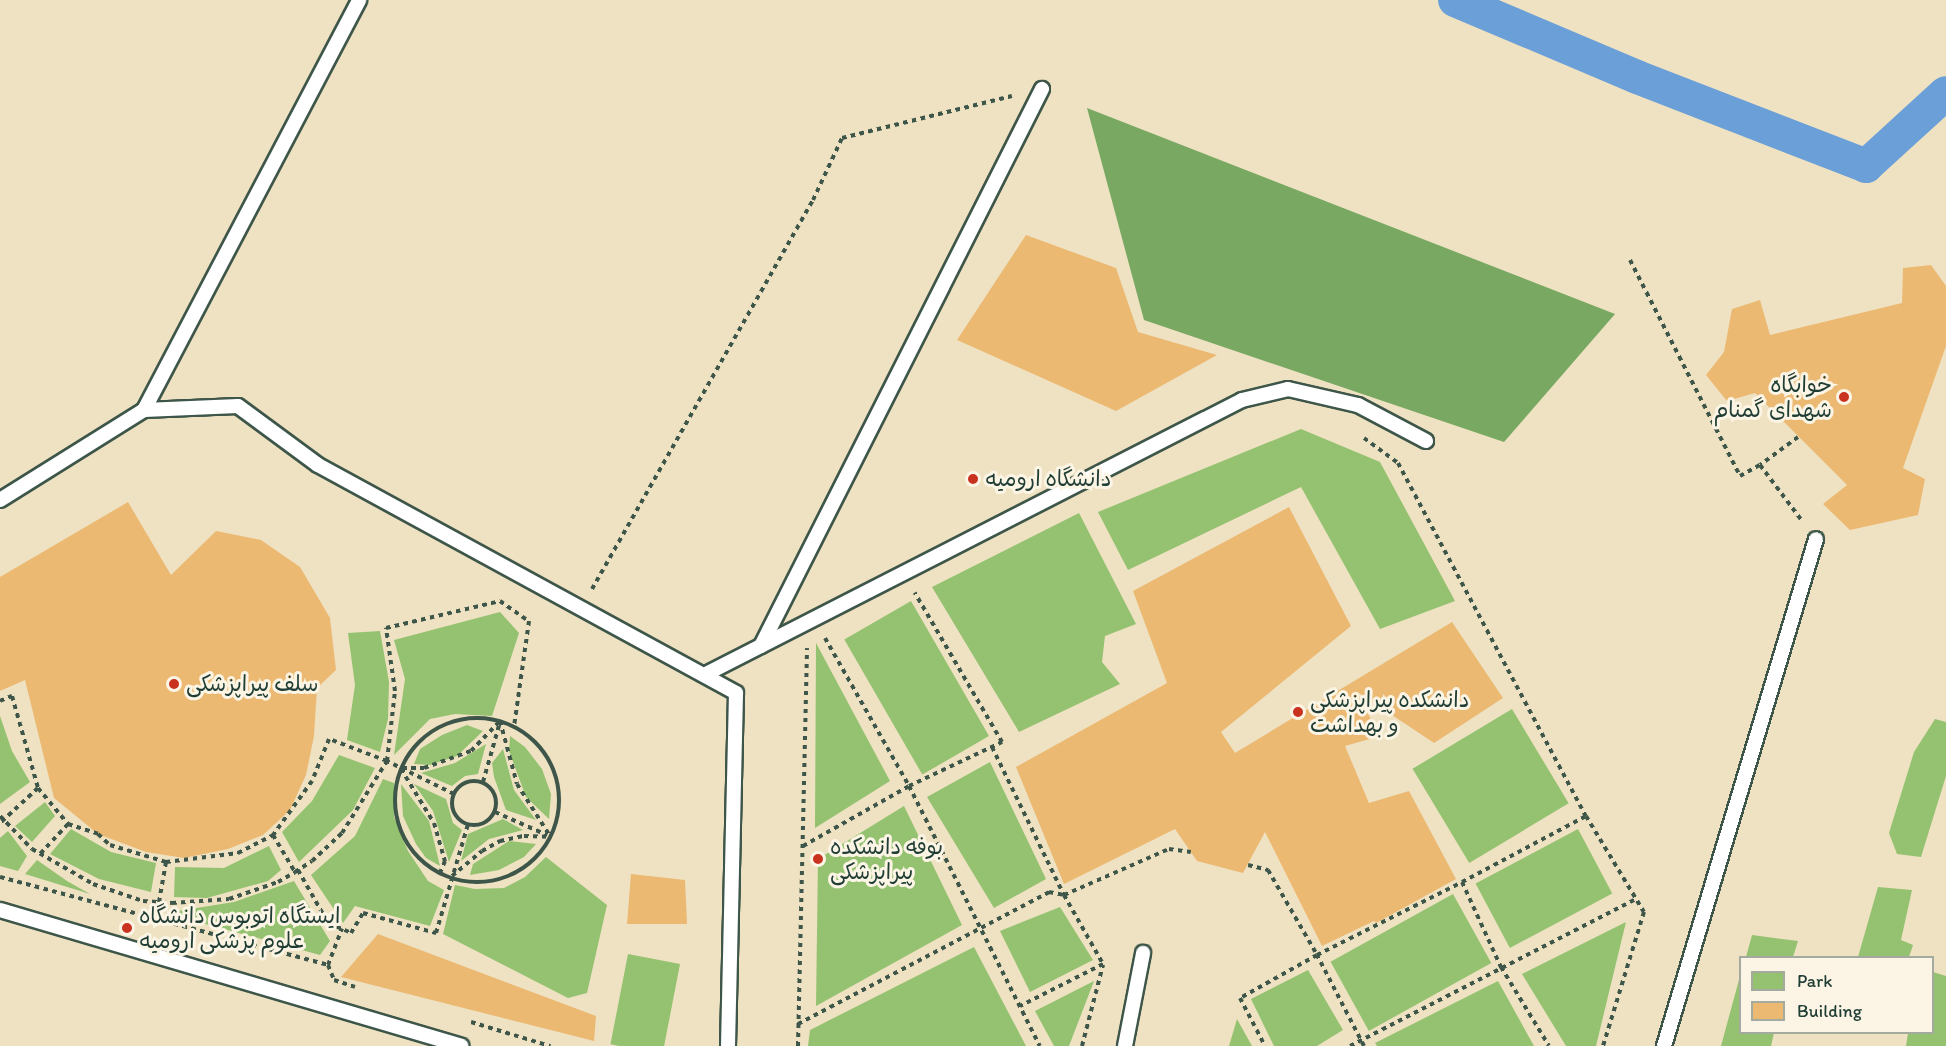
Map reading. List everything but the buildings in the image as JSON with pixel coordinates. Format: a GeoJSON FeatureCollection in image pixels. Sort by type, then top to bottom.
{"type":"FeatureCollection","features":[{"type":"Feature","properties":{"kind":"lane"},"geometry":{"type":"LineString","coordinates":[[144,410],[359,0]]}},
{"type":"Feature","properties":{"kind":"lane"},"geometry":{"type":"LineString","coordinates":[[762,646],[1042,88]]}},
{"type":"Feature","properties":{"kind":"lane"},"geometry":{"type":"LineString","coordinates":[[704,675],[1242,400],[1288,388],[1358,405],[1426,441]]}},
{"type":"Feature","properties":{"kind":"lane"},"geometry":{"type":"LineString","coordinates":[[0,500],[144,410],[238,406],[318,465],[736,693],[728,1046]]}},
{"type":"Feature","properties":{"kind":"lane"},"geometry":{"type":"LineString","coordinates":[[1664,1046],[1816,539]]}},
{"type":"Feature","properties":{"kind":"lane"},"geometry":{"type":"LineString","coordinates":[[0,910],[461,1046]]}},
{"type":"Feature","properties":{"kind":"lane"},"geometry":{"type":"LineString","coordinates":[[1125,1046],[1143,953]]}},
{"type":"Feature","properties":{"kind":"path"},"geometry":{"type":"LineString","coordinates":[[581,608],[813,200],[842,138],[1042,88]]}},
{"type":"Feature","properties":{"kind":"path"},"geometry":{"type":"LineString","coordinates":[[1630,260],[1740,476],[1760,465],[1798,437]]}},
{"type":"Feature","properties":{"kind":"path"},"geometry":{"type":"LineString","coordinates":[[1358,433],[1398,463],[1586,816],[1644,912],[1603,1046]]}},
{"type":"Feature","properties":{"kind":"path"},"geometry":{"type":"LineString","coordinates":[[1760,465],[1816,539]]}},
{"type":"Feature","properties":{"kind":"path"},"geometry":{"type":"LineString","coordinates":[[802,846],[909,786],[1002,742],[915,592]]}},
{"type":"Feature","properties":{"kind":"path"},"geometry":{"type":"LineString","coordinates":[[38,788],[1,820],[40,854],[93,884],[143,901],[229,899],[278,882],[312,861],[342,834],[387,761],[395,691],[387,628],[500,601],[529,621],[513,727]]}},
{"type":"Feature","properties":{"kind":"path"},"geometry":{"type":"LineString","coordinates":[[820,630],[909,786],[1040,1046]]}},
{"type":"Feature","properties":{"kind":"path"},"geometry":{"type":"LineString","coordinates":[[798,1046],[807,640]]}},
{"type":"Feature","properties":{"kind":"path"},"geometry":{"type":"LineString","coordinates":[[0,701],[12,696],[38,788],[68,824],[98,834],[110,845],[166,862],[238,853],[273,835],[312,781],[329,739],[387,761],[454,794]]}},
{"type":"Feature","properties":{"kind":"path"},"geometry":{"type":"LineString","coordinates":[[477,718],[500,721],[513,727],[542,750],[551,766],[559,801],[557,820],[550,837],[539,853],[525,866],[508,875],[489,880],[470,881],[440,873],[423,862],[409,846],[400,828],[395,808],[395,788],[401,768],[414,747],[431,731],[453,721],[477,718]]}},
{"type":"Feature","properties":{"kind":"path"},"geometry":{"type":"LineString","coordinates":[[401,768],[424,768],[471,751],[500,721]]}},
{"type":"Feature","properties":{"kind":"path"},"geometry":{"type":"LineString","coordinates":[[483,782],[500,721]]}},
{"type":"Feature","properties":{"kind":"path"},"geometry":{"type":"LineString","coordinates":[[500,721],[517,784],[550,837]]}},
{"type":"Feature","properties":{"kind":"path"},"geometry":{"type":"LineString","coordinates":[[992,747],[1064,895],[1103,964],[1082,1046]]}},
{"type":"Feature","properties":{"kind":"path"},"geometry":{"type":"LineString","coordinates":[[401,768],[434,823],[445,861],[440,873]]}},
{"type":"Feature","properties":{"kind":"path"},"geometry":{"type":"LineString","coordinates":[[483,782],[494,792],[495,812],[487,822],[468,824],[456,816],[453,809],[454,794],[463,783],[483,782]]}},
{"type":"Feature","properties":{"kind":"path"},"geometry":{"type":"LineString","coordinates":[[495,812],[550,837]]}},
{"type":"Feature","properties":{"kind":"path"},"geometry":{"type":"LineString","coordinates":[[1265,1046],[1240,998],[1317,955],[1586,816]]}},
{"type":"Feature","properties":{"kind":"path"},"geometry":{"type":"LineString","coordinates":[[40,854],[68,824]]}},
{"type":"Feature","properties":{"kind":"path"},"geometry":{"type":"LineString","coordinates":[[273,835],[328,923],[351,933],[363,913],[436,933],[468,824]]}},
{"type":"Feature","properties":{"kind":"path"},"geometry":{"type":"LineString","coordinates":[[451,877],[482,851],[500,841],[524,836],[550,837]]}},
{"type":"Feature","properties":{"kind":"path"},"geometry":{"type":"LineString","coordinates":[[798,1024],[1049,892],[1064,895],[1169,849],[1191,852]]}},
{"type":"Feature","properties":{"kind":"path"},"geometry":{"type":"LineString","coordinates":[[159,902],[166,862]]}},
{"type":"Feature","properties":{"kind":"path"},"geometry":{"type":"LineString","coordinates":[[1248,865],[1268,870],[1317,955],[1364,1046]]}},
{"type":"Feature","properties":{"kind":"path"},"geometry":{"type":"LineString","coordinates":[[0,877],[328,965],[342,929]]}},
{"type":"Feature","properties":{"kind":"path"},"geometry":{"type":"LineString","coordinates":[[1462,882],[1501,967],[1549,1046]]}},
{"type":"Feature","properties":{"kind":"path"},"geometry":{"type":"LineString","coordinates":[[1350,1046],[1636,899]]}},
{"type":"Feature","properties":{"kind":"path"},"geometry":{"type":"LineString","coordinates":[[1020,1006],[1103,964]]}},
{"type":"Feature","properties":{"kind":"green space"},"geometry":{"type":"Polygon","coordinates":[[[1087,108],[1615,314],[1504,442],[1144,320],[1087,108]]]}},
{"type":"Feature","properties":{"kind":"green space"},"geometry":{"type":"Polygon","coordinates":[[[1301,429],[1380,462],[1455,601],[1380,629],[1301,487],[1128,570],[1098,512],[1301,429]]]}},
{"type":"Feature","properties":{"kind":"green space"},"geometry":{"type":"Polygon","coordinates":[[[1079,513],[1136,624],[1105,636],[1102,662],[1120,684],[1019,732],[932,587],[1079,513]]]}},
{"type":"Feature","properties":{"kind":"green space"},"geometry":{"type":"Polygon","coordinates":[[[911,601],[989,736],[922,775],[844,640],[911,601]]]}},
{"type":"Feature","properties":{"kind":"green space"},"geometry":{"type":"Polygon","coordinates":[[[500,612],[519,633],[492,716],[455,714],[430,719],[394,755],[405,679],[394,640],[500,612]]]}},
{"type":"Feature","properties":{"kind":"green space"},"geometry":{"type":"Polygon","coordinates":[[[380,631],[389,682],[388,719],[380,752],[347,740],[355,685],[348,633],[380,631]]]}},
{"type":"Feature","properties":{"kind":"green space"},"geometry":{"type":"Polygon","coordinates":[[[816,643],[890,781],[815,828],[816,643]]]}},
{"type":"Feature","properties":{"kind":"green space"},"geometry":{"type":"Polygon","coordinates":[[[1512,709],[1569,803],[1469,863],[1413,769],[1512,709]]]}},
{"type":"Feature","properties":{"kind":"green space"},"geometry":{"type":"Polygon","coordinates":[[[0,716],[12,751],[30,782],[0,804],[0,716]]]}},
{"type":"Feature","properties":{"kind":"green space"},"geometry":{"type":"Polygon","coordinates":[[[1935,719],[1946,722],[1946,776],[1921,857],[1897,854],[1889,833],[1914,752],[1935,719]]]}},
{"type":"Feature","properties":{"kind":"green space"},"geometry":{"type":"Polygon","coordinates":[[[467,725],[483,731],[457,756],[430,765],[414,764],[420,749],[442,735],[467,725]]]}},
{"type":"Feature","properties":{"kind":"green space"},"geometry":{"type":"Polygon","coordinates":[[[510,736],[525,747],[542,769],[551,794],[549,819],[526,797],[509,751],[510,736]]]}},
{"type":"Feature","properties":{"kind":"green space"},"geometry":{"type":"Polygon","coordinates":[[[486,744],[478,774],[465,776],[452,786],[421,773],[455,763],[486,744]]]}},
{"type":"Feature","properties":{"kind":"green space"},"geometry":{"type":"Polygon","coordinates":[[[503,749],[514,790],[536,820],[506,810],[494,777],[492,763],[503,749]]]}},
{"type":"Feature","properties":{"kind":"green space"},"geometry":{"type":"Polygon","coordinates":[[[339,755],[375,768],[353,810],[299,862],[282,832],[312,801],[339,755]]]}},
{"type":"Feature","properties":{"kind":"green space"},"geometry":{"type":"Polygon","coordinates":[[[990,762],[1046,879],[994,908],[927,797],[990,762]]]}},
{"type":"Feature","properties":{"kind":"green space"},"geometry":{"type":"Polygon","coordinates":[[[383,779],[394,783],[394,817],[408,851],[428,881],[444,890],[430,926],[355,906],[343,923],[311,875],[355,836],[383,779]]]}},
{"type":"Feature","properties":{"kind":"green space"},"geometry":{"type":"Polygon","coordinates":[[[401,784],[429,821],[440,866],[426,858],[416,844],[403,816],[401,784]]]}},
{"type":"Feature","properties":{"kind":"green space"},"geometry":{"type":"Polygon","coordinates":[[[414,784],[446,799],[453,823],[462,830],[449,862],[433,811],[414,784]]]}},
{"type":"Feature","properties":{"kind":"green space"},"geometry":{"type":"Polygon","coordinates":[[[45,802],[55,816],[32,842],[15,826],[45,802]]]}},
{"type":"Feature","properties":{"kind":"green space"},"geometry":{"type":"Polygon","coordinates":[[[904,806],[962,925],[816,1006],[818,859],[904,806]]]}},
{"type":"Feature","properties":{"kind":"green space"},"geometry":{"type":"Polygon","coordinates":[[[503,819],[523,830],[489,839],[461,861],[468,834],[503,819]]]}},
{"type":"Feature","properties":{"kind":"green space"},"geometry":{"type":"Polygon","coordinates":[[[71,829],[111,852],[156,863],[151,892],[99,879],[50,854],[71,829]]]}},
{"type":"Feature","properties":{"kind":"green space"},"geometry":{"type":"Polygon","coordinates":[[[1578,829],[1612,893],[1510,948],[1476,883],[1578,829]]]}},
{"type":"Feature","properties":{"kind":"green space"},"geometry":{"type":"Polygon","coordinates":[[[8,831],[27,856],[18,871],[0,866],[0,838],[8,831]]]}},
{"type":"Feature","properties":{"kind":"green space"},"geometry":{"type":"Polygon","coordinates":[[[509,841],[536,844],[524,857],[499,870],[470,875],[473,864],[509,841]]]}},
{"type":"Feature","properties":{"kind":"green space"},"geometry":{"type":"Polygon","coordinates":[[[269,846],[281,870],[268,881],[207,898],[174,897],[175,867],[224,868],[269,846]]]}},
{"type":"Feature","properties":{"kind":"green space"},"geometry":{"type":"Polygon","coordinates":[[[546,857],[607,905],[587,993],[568,998],[443,934],[455,885],[475,889],[504,888],[525,877],[546,857]]]}},
{"type":"Feature","properties":{"kind":"green space"},"geometry":{"type":"Polygon","coordinates":[[[37,860],[67,881],[90,894],[25,874],[37,860]]]}},
{"type":"Feature","properties":{"kind":"green space"},"geometry":{"type":"Polygon","coordinates":[[[294,881],[330,941],[320,955],[165,913],[234,902],[294,881]]]}},
{"type":"Feature","properties":{"kind":"green space"},"geometry":{"type":"Polygon","coordinates":[[[1878,887],[1912,890],[1901,940],[1913,945],[1909,956],[1858,956],[1878,887]]]}},
{"type":"Feature","properties":{"kind":"green space"},"geometry":{"type":"Polygon","coordinates":[[[1453,894],[1491,963],[1369,1031],[1331,962],[1453,894]]]}},
{"type":"Feature","properties":{"kind":"green space"},"geometry":{"type":"Polygon","coordinates":[[[1060,907],[1093,960],[1030,992],[1000,931],[1060,907]]]}},
{"type":"Feature","properties":{"kind":"green space"},"geometry":{"type":"Polygon","coordinates":[[[1626,922],[1596,1046],[1566,1046],[1522,974],[1626,922]]]}},
{"type":"Feature","properties":{"kind":"green space"},"geometry":{"type":"Polygon","coordinates":[[[1752,935],[1798,941],[1793,956],[1746,956],[1752,935]]]}},
{"type":"Feature","properties":{"kind":"green space"},"geometry":{"type":"Polygon","coordinates":[[[974,947],[1026,1046],[808,1046],[810,1030],[974,947]]]}},
{"type":"Feature","properties":{"kind":"green space"},"geometry":{"type":"Polygon","coordinates":[[[628,954],[680,964],[664,1046],[610,1044],[628,954]]]}},
{"type":"Feature","properties":{"kind":"green space"},"geometry":{"type":"Polygon","coordinates":[[[1308,970],[1343,1030],[1317,1046],[1274,1046],[1251,999],[1308,970]]]}},
{"type":"Feature","properties":{"kind":"green space"},"geometry":{"type":"Polygon","coordinates":[[[1934,972],[1946,976],[1946,1046],[1906,1046],[1908,1034],[1934,1034],[1934,972]]]}},
{"type":"Feature","properties":{"kind":"green space"},"geometry":{"type":"Polygon","coordinates":[[[1739,980],[1739,1034],[1774,1034],[1771,1046],[1721,1046],[1739,980]]]}},
{"type":"Feature","properties":{"kind":"green space"},"geometry":{"type":"Polygon","coordinates":[[[1094,981],[1069,1046],[1054,1046],[1035,1011],[1094,981]]]}},
{"type":"Feature","properties":{"kind":"green space"},"geometry":{"type":"Polygon","coordinates":[[[1498,981],[1534,1046],[1377,1046],[1375,1043],[1498,981]]]}},
{"type":"Feature","properties":{"kind":"green space"},"geometry":{"type":"Polygon","coordinates":[[[1237,1019],[1252,1046],[1229,1046],[1237,1019]]]}},
{"type":"Feature","properties":{"kind":"waterway"},"geometry":{"type":"LineString","coordinates":[[1455,0],[1637,77],[1866,166],[1946,93]]}},
{"type":"Feature","properties":{"kind":"place","name":"خوابگاه شهدای گمنام"},"geometry":{"type":"Point","coordinates":[1844,397]}},
{"type":"Feature","properties":{"kind":"place","name":"دانشگاه ارومیه"},"geometry":{"type":"Point","coordinates":[973,479]}},
{"type":"Feature","properties":{"kind":"place","name":"سلف پیراپزشکی"},"geometry":{"type":"Point","coordinates":[174,684]}},
{"type":"Feature","properties":{"kind":"place","name":"دانشکده پیراپزشکی و بهداشت"},"geometry":{"type":"Point","coordinates":[1298,712]}},
{"type":"Feature","properties":{"kind":"place","name":"بوفه دانشکده پیراپزشکی"},"geometry":{"type":"Point","coordinates":[818,859]}},
{"type":"Feature","properties":{"kind":"place","name":"ایستگاه اتوبوس دانشگاه علوم پزشکی ارومیه"},"geometry":{"type":"Point","coordinates":[127,928]}}]}
